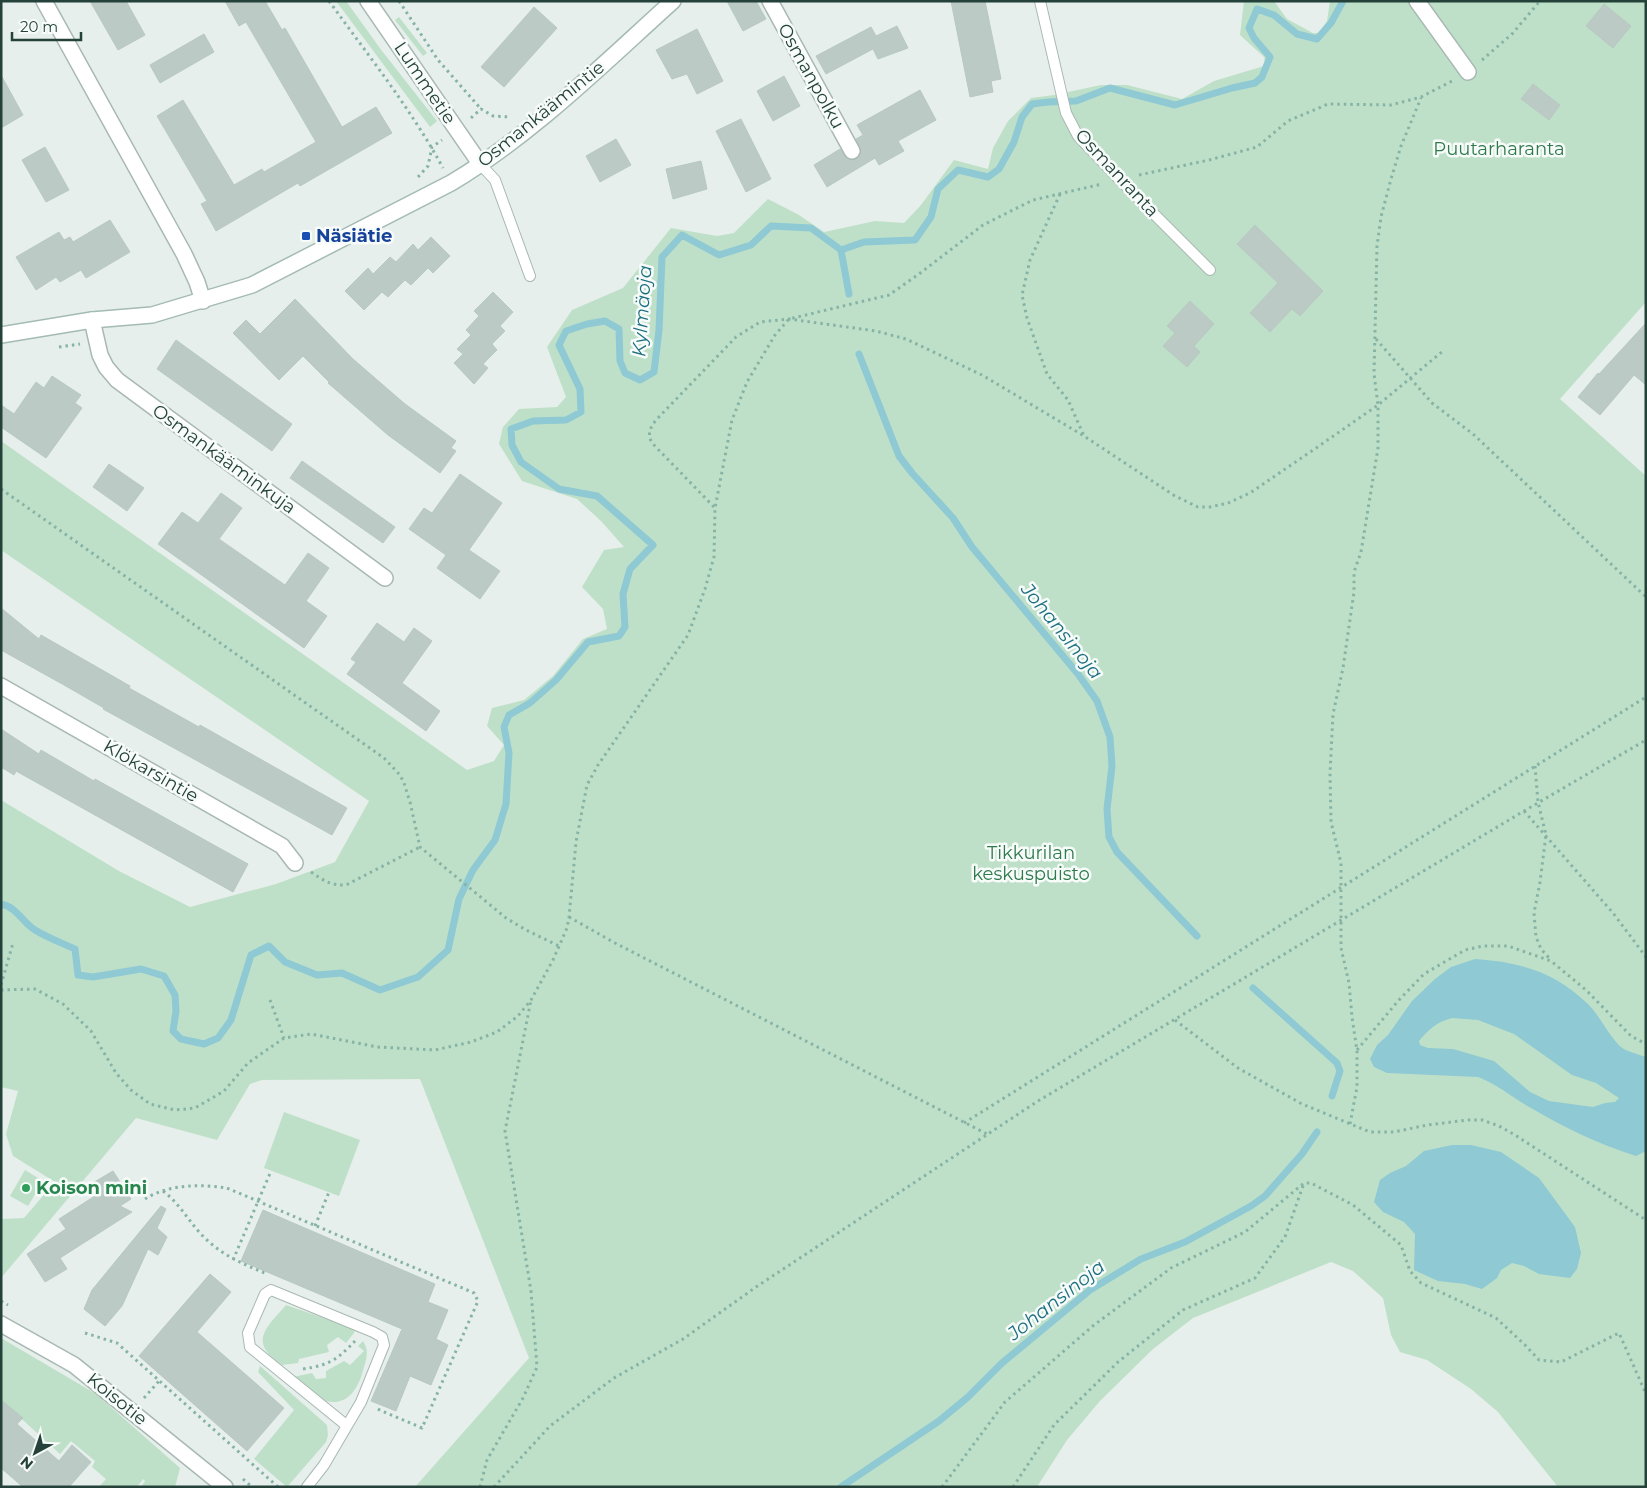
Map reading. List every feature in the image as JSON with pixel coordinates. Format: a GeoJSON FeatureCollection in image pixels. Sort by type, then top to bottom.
{"type":"FeatureCollection","features":[{"type":"Feature","properties":{"kind":"street"},"geometry":{"type":"LineString","coordinates":[[44,1],[184,254],[197,282],[203,301]]}},
{"type":"Feature","properties":{"kind":"street","name":"Lummetie"},"geometry":{"type":"LineString","coordinates":[[368,1],[481,165]]}},
{"type":"Feature","properties":{"kind":"street","name":"Osmankäämintie"},"geometry":{"type":"LineString","coordinates":[[1,335],[92,320],[152,315],[252,285],[451,183],[481,165],[546,115],[673,1]]}},
{"type":"Feature","properties":{"kind":"street","name":"Osmanpolku"},"geometry":{"type":"LineString","coordinates":[[770,1],[852,151]]}},
{"type":"Feature","properties":{"kind":"street"},"geometry":{"type":"LineString","coordinates":[[1417,1],[1468,72]]}},
{"type":"Feature","properties":{"kind":"street","name":"Osmankääminkuja"},"geometry":{"type":"LineString","coordinates":[[92,320],[100,355],[106,367],[117,380],[385,578]]}},
{"type":"Feature","properties":{"kind":"street","name":"Klökarsintie"},"geometry":{"type":"LineString","coordinates":[[1,686],[282,846],[295,863]]}},
{"type":"Feature","properties":{"kind":"street","name":"Koisotie"},"geometry":{"type":"LineString","coordinates":[[1,1324],[74,1365],[225,1487]]}},
{"type":"Feature","properties":{"kind":"lane","name":"Osmanranta"},"geometry":{"type":"LineString","coordinates":[[1040,1],[1066,113],[1078,136],[1210,270]]}},
{"type":"Feature","properties":{"kind":"lane"},"geometry":{"type":"LineString","coordinates":[[481,165],[495,180],[530,276]]}},
{"type":"Feature","properties":{"kind":"lane"},"geometry":{"type":"LineString","coordinates":[[307,1487],[324,1465],[361,1402],[384,1345],[382,1337],[366,1329],[271,1290],[265,1294],[248,1333],[250,1347],[346,1425]]}},
{"type":"Feature","properties":{"kind":"path"},"geometry":{"type":"LineString","coordinates":[[329,1],[432,147]]}},
{"type":"Feature","properties":{"kind":"path"},"geometry":{"type":"LineString","coordinates":[[399,1],[438,60],[481,109],[493,116],[507,118],[515,116]]}},
{"type":"Feature","properties":{"kind":"path"},"geometry":{"type":"LineString","coordinates":[[715,508],[652,443],[649,437],[650,428],[736,337],[760,322],[790,320],[889,295],[983,224],[1033,200],[1209,160],[1257,146],[1288,121],[1328,104],[1392,105],[1421,97],[1468,72],[1512,34],[1540,1]]}},
{"type":"Feature","properties":{"kind":"path"},"geometry":{"type":"LineString","coordinates":[[1350,1124],[1357,1087],[1357,1050],[1349,984],[1341,948],[1341,863],[1331,822],[1330,774],[1334,714],[1354,592],[1354,572],[1361,552],[1378,448],[1378,405],[1374,374],[1377,246],[1381,217],[1401,146],[1421,97]]}},
{"type":"Feature","properties":{"kind":"path"},"geometry":{"type":"LineString","coordinates":[[416,179],[428,166],[432,147],[481,109]]}},
{"type":"Feature","properties":{"kind":"path"},"geometry":{"type":"LineString","coordinates":[[1060,194],[1030,260],[1022,294],[1027,318],[1046,374],[1068,400],[1084,436]]}},
{"type":"Feature","properties":{"kind":"path"},"geometry":{"type":"LineString","coordinates":[[790,320],[876,331],[906,339],[982,375],[1084,436],[1176,496],[1198,507],[1210,507],[1228,503],[1250,493],[1378,405],[1443,351]]}},
{"type":"Feature","properties":{"kind":"path"},"geometry":{"type":"LineString","coordinates":[[1,990],[35,989],[63,1004],[91,1031],[116,1073],[131,1090],[150,1104],[175,1110],[196,1108],[224,1092],[248,1064],[284,1038],[311,1034],[377,1047],[435,1050],[471,1042],[497,1032],[518,1016],[531,1000],[567,928],[570,917],[576,842],[587,785],[598,765],[688,635],[705,589],[714,557],[715,508],[732,420],[747,382],[776,335],[790,320]]}},
{"type":"Feature","properties":{"kind":"path"},"geometry":{"type":"LineString","coordinates":[[1376,338],[1432,403],[1473,434],[1646,597]]}},
{"type":"Feature","properties":{"kind":"path"},"geometry":{"type":"LineString","coordinates":[[1,489],[384,758],[400,775],[404,783],[420,847],[513,922],[559,946]]}},
{"type":"Feature","properties":{"kind":"path"},"geometry":{"type":"LineString","coordinates":[[964,1122],[1646,697]]}},
{"type":"Feature","properties":{"kind":"path"},"geometry":{"type":"LineString","coordinates":[[494,1487],[550,1426],[614,1378],[684,1339],[756,1288],[987,1134],[1038,1101],[1340,920],[1646,740]]}},
{"type":"Feature","properties":{"kind":"path"},"geometry":{"type":"LineString","coordinates":[[1535,766],[1538,802],[1546,835],[1534,913],[1536,937],[1541,949],[1551,961],[1586,990],[1631,1036],[1646,1044]]}},
{"type":"Feature","properties":{"kind":"path"},"geometry":{"type":"LineString","coordinates":[[1524,811],[1613,913],[1646,957]]}},
{"type":"Feature","properties":{"kind":"path"},"geometry":{"type":"LineString","coordinates":[[310,871],[327,883],[338,886],[346,885],[420,847]]}},
{"type":"Feature","properties":{"kind":"path"},"geometry":{"type":"LineString","coordinates":[[570,917],[615,943],[987,1134]]}},
{"type":"Feature","properties":{"kind":"path"},"geometry":{"type":"LineString","coordinates":[[1,985],[13,942]]}},
{"type":"Feature","properties":{"kind":"path"},"geometry":{"type":"LineString","coordinates":[[1357,1050],[1398,1001],[1424,974],[1465,950],[1482,946],[1508,946],[1551,961]]}},
{"type":"Feature","properties":{"kind":"path"},"geometry":{"type":"LineString","coordinates":[[270,1000],[284,1038]]}},
{"type":"Feature","properties":{"kind":"path"},"geometry":{"type":"LineString","coordinates":[[480,1487],[488,1460],[524,1398],[537,1367],[531,1291],[505,1131],[531,1000]]}},
{"type":"Feature","properties":{"kind":"path"},"geometry":{"type":"LineString","coordinates":[[1175,1020],[1238,1068],[1302,1104],[1370,1132],[1382,1133],[1460,1121],[1482,1120],[1499,1126],[1516,1135],[1646,1220]]}},
{"type":"Feature","properties":{"kind":"path"},"geometry":{"type":"LineString","coordinates":[[233,1260],[271,1170]]}},
{"type":"Feature","properties":{"kind":"path"},"geometry":{"type":"LineString","coordinates":[[942,1487],[1005,1402],[1094,1325],[1172,1268],[1245,1232],[1304,1183],[1311,1183],[1353,1205],[1401,1246],[1410,1271],[1421,1283],[1496,1318],[1539,1360],[1561,1362],[1619,1333],[1646,1394]]}},
{"type":"Feature","properties":{"kind":"path"},"geometry":{"type":"LineString","coordinates":[[1013,1487],[1054,1425],[1118,1362],[1183,1310],[1255,1278],[1285,1237],[1304,1183]]}},
{"type":"Feature","properties":{"kind":"path"},"geometry":{"type":"LineString","coordinates":[[145,1199],[162,1190],[178,1187],[210,1186],[227,1188],[474,1293],[478,1301],[422,1428],[361,1402]]}},
{"type":"Feature","properties":{"kind":"path"},"geometry":{"type":"LineString","coordinates":[[162,1190],[178,1204],[201,1234],[223,1254],[278,1279],[271,1290]]}},
{"type":"Feature","properties":{"kind":"path"},"geometry":{"type":"LineString","coordinates":[[315,1226],[328,1192]]}},
{"type":"Feature","properties":{"kind":"path"},"geometry":{"type":"LineString","coordinates":[[279,1372],[323,1366],[336,1359],[366,1329]]}},
{"type":"Feature","properties":{"kind":"path"},"geometry":{"type":"LineString","coordinates":[[85,1333],[117,1344],[278,1487]]}},
{"type":"Feature","properties":{"kind":"path"},"geometry":{"type":"LineString","coordinates":[[144,1398],[159,1381]]}},
{"type":"Feature","properties":{"kind":"green space"},"geometry":{"type":"Polygon","coordinates":[[[336,1],[346,1],[382,51],[437,121],[430,127],[336,1]]]}},
{"type":"Feature","properties":{"kind":"green space","name":"Tikkurilan keskuspuisto"},"geometry":{"type":"Polygon","coordinates":[[[1244,1],[1274,1],[1287,19],[1313,33],[1319,33],[1327,21],[1330,1],[1646,1],[1646,302],[1560,399],[1646,476],[1646,1487],[1558,1487],[1498,1412],[1471,1389],[1427,1360],[1400,1352],[1391,1335],[1383,1298],[1353,1271],[1331,1262],[1193,1318],[1153,1349],[1100,1401],[1067,1440],[1037,1487],[415,1487],[529,1358],[420,1079],[262,1080],[250,1084],[217,1140],[136,1118],[1,1278],[1,1219],[24,1218],[55,1182],[13,1156],[6,1134],[18,1091],[1,1087],[1,800],[119,871],[190,907],[276,884],[335,862],[369,801],[1,550],[1,441],[467,770],[494,761],[504,745],[487,726],[492,708],[524,700],[553,676],[583,639],[607,629],[603,609],[582,587],[604,550],[624,547],[601,521],[577,499],[522,481],[499,444],[503,427],[519,409],[557,407],[566,397],[547,347],[572,310],[623,288],[671,228],[717,236],[734,233],[768,199],[799,215],[824,232],[875,221],[904,223],[921,205],[954,160],[988,169],[993,148],[1008,121],[1031,98],[1101,85],[1127,85],[1182,99],[1214,81],[1264,66],[1264,57],[1240,35],[1244,1]]]}},
{"type":"Feature","properties":{"kind":"green space"},"geometry":{"type":"Polygon","coordinates":[[[399,17],[427,53],[423,56],[395,20],[399,17]]]}},
{"type":"Feature","properties":{"kind":"green space"},"geometry":{"type":"Polygon","coordinates":[[[284,1112],[360,1140],[339,1196],[264,1168],[284,1112]]]}},
{"type":"Feature","properties":{"kind":"green space","name":"Koison mini"},"geometry":{"type":"Polygon","coordinates":[[[25,1170],[43,1181],[28,1206],[10,1196],[25,1170]]]}},
{"type":"Feature","properties":{"kind":"green space"},"geometry":{"type":"Polygon","coordinates":[[[286,1305],[350,1327],[355,1330],[354,1333],[346,1343],[338,1337],[327,1345],[329,1352],[299,1359],[298,1363],[282,1365],[265,1349],[263,1335],[286,1305]]]}},
{"type":"Feature","properties":{"kind":"green space"},"geometry":{"type":"Polygon","coordinates":[[[1,1338],[96,1394],[180,1468],[175,1487],[141,1487],[145,1481],[143,1479],[137,1487],[99,1487],[106,1479],[92,1467],[95,1461],[71,1441],[60,1454],[1,1400],[1,1338]]]}},
{"type":"Feature","properties":{"kind":"green space"},"geometry":{"type":"Polygon","coordinates":[[[363,1341],[367,1357],[359,1382],[352,1394],[347,1398],[341,1401],[325,1401],[312,1394],[293,1377],[312,1373],[316,1379],[326,1378],[326,1371],[344,1361],[350,1365],[364,1351],[358,1346],[363,1341]]]}},
{"type":"Feature","properties":{"kind":"green space"},"geometry":{"type":"Polygon","coordinates":[[[260,1366],[327,1425],[328,1435],[326,1442],[287,1487],[254,1459],[294,1410],[258,1372],[260,1366]]]}},
{"type":"Feature","properties":{"kind":"water"},"geometry":{"type":"Polygon","coordinates":[[[1475,959],[1491,960],[1522,966],[1550,976],[1576,993],[1588,1004],[1621,1047],[1629,1052],[1646,1057],[1646,1151],[1636,1156],[1595,1141],[1556,1122],[1492,1083],[1478,1077],[1387,1073],[1374,1067],[1370,1059],[1377,1045],[1388,1035],[1412,1001],[1451,967],[1475,959]],[[1452,1018],[1442,1022],[1434,1026],[1419,1041],[1420,1045],[1428,1048],[1453,1049],[1494,1061],[1530,1092],[1549,1101],[1593,1107],[1615,1102],[1619,1098],[1596,1083],[1572,1075],[1514,1034],[1478,1020],[1452,1018]]]}},
{"type":"Feature","properties":{"kind":"water"},"geometry":{"type":"Polygon","coordinates":[[[1452,1145],[1471,1145],[1501,1152],[1539,1178],[1575,1227],[1581,1253],[1577,1269],[1570,1278],[1539,1274],[1524,1266],[1512,1263],[1501,1270],[1497,1278],[1482,1289],[1465,1284],[1438,1281],[1414,1270],[1415,1234],[1404,1222],[1383,1212],[1374,1202],[1380,1180],[1406,1166],[1424,1151],[1452,1145]]]}},
{"type":"Feature","properties":{"kind":"building"},"geometry":{"type":"Polygon","coordinates":[[[90,1],[126,1],[145,35],[118,50],[90,1]]]}},
{"type":"Feature","properties":{"kind":"building"},"geometry":{"type":"Polygon","coordinates":[[[225,1],[265,1],[282,30],[285,28],[342,127],[376,107],[392,133],[300,186],[298,183],[216,231],[201,204],[207,201],[157,116],[183,100],[234,185],[262,169],[264,172],[316,142],[246,22],[239,26],[225,1]]]}},
{"type":"Feature","properties":{"kind":"building"},"geometry":{"type":"Polygon","coordinates":[[[727,1],[756,1],[766,19],[743,31],[727,1]]]}},
{"type":"Feature","properties":{"kind":"building"},"geometry":{"type":"Polygon","coordinates":[[[951,1],[985,1],[1001,79],[991,81],[993,92],[970,97],[951,1]]]}},
{"type":"Feature","properties":{"kind":"building"},"geometry":{"type":"Polygon","coordinates":[[[1604,4],[1631,26],[1613,48],[1586,26],[1604,4]]]}},
{"type":"Feature","properties":{"kind":"building"},"geometry":{"type":"Polygon","coordinates":[[[534,7],[557,28],[504,87],[481,67],[534,7]]]}},
{"type":"Feature","properties":{"kind":"building"},"geometry":{"type":"Polygon","coordinates":[[[897,26],[908,48],[878,59],[873,49],[826,74],[816,56],[871,27],[876,36],[897,26]]]}},
{"type":"Feature","properties":{"kind":"building"},"geometry":{"type":"Polygon","coordinates":[[[697,29],[723,81],[697,94],[687,74],[672,79],[656,50],[697,29]]]}},
{"type":"Feature","properties":{"kind":"building"},"geometry":{"type":"Polygon","coordinates":[[[204,34],[214,52],[160,83],[150,65],[204,34]]]}},
{"type":"Feature","properties":{"kind":"building"},"geometry":{"type":"Polygon","coordinates":[[[1,75],[23,115],[1,128],[1,75]]]}},
{"type":"Feature","properties":{"kind":"building"},"geometry":{"type":"Polygon","coordinates":[[[784,76],[800,106],[773,121],[757,91],[784,76]]]}},
{"type":"Feature","properties":{"kind":"building"},"geometry":{"type":"Polygon","coordinates":[[[1533,84],[1560,105],[1549,120],[1521,99],[1533,84]]]}},
{"type":"Feature","properties":{"kind":"building"},"geometry":{"type":"Polygon","coordinates":[[[920,90],[936,120],[898,141],[904,151],[879,165],[875,158],[827,187],[814,165],[840,149],[847,159],[857,159],[861,151],[856,139],[863,135],[857,125],[920,90]]]}},
{"type":"Feature","properties":{"kind":"building"},"geometry":{"type":"Polygon","coordinates":[[[741,119],[771,179],[746,192],[716,131],[741,119]]]}},
{"type":"Feature","properties":{"kind":"building"},"geometry":{"type":"Polygon","coordinates":[[[616,139],[631,165],[600,182],[586,156],[616,139]]]}},
{"type":"Feature","properties":{"kind":"building"},"geometry":{"type":"Polygon","coordinates":[[[45,147],[69,190],[46,202],[22,160],[45,147]]]}},
{"type":"Feature","properties":{"kind":"building"},"geometry":{"type":"Polygon","coordinates":[[[701,161],[707,189],[673,199],[666,169],[701,161]]]}},
{"type":"Feature","properties":{"kind":"building"},"geometry":{"type":"Polygon","coordinates":[[[110,220],[130,252],[86,278],[81,270],[60,282],[56,277],[36,290],[16,257],[59,232],[64,240],[70,237],[73,242],[110,220]]]}},
{"type":"Feature","properties":{"kind":"building"},"geometry":{"type":"Polygon","coordinates":[[[1255,225],[1323,291],[1300,316],[1292,309],[1270,332],[1250,313],[1278,283],[1237,244],[1255,225]]]}},
{"type":"Feature","properties":{"kind":"building"},"geometry":{"type":"Polygon","coordinates":[[[431,237],[450,256],[433,273],[428,268],[411,285],[405,280],[388,297],[382,292],[364,310],[345,291],[368,268],[373,274],[390,257],[396,262],[413,244],[418,250],[431,237]]]}},
{"type":"Feature","properties":{"kind":"building"},"geometry":{"type":"Polygon","coordinates":[[[493,292],[513,312],[500,326],[505,331],[492,344],[497,350],[483,364],[488,368],[474,384],[454,363],[463,354],[457,349],[471,335],[466,330],[479,316],[474,311],[493,292]]]}},
{"type":"Feature","properties":{"kind":"building"},"geometry":{"type":"Polygon","coordinates":[[[295,299],[353,359],[405,404],[456,441],[451,448],[456,451],[440,473],[388,435],[328,383],[303,356],[279,380],[233,333],[246,320],[260,334],[295,299]]]}},
{"type":"Feature","properties":{"kind":"building"},"geometry":{"type":"Polygon","coordinates":[[[1190,301],[1214,324],[1194,346],[1200,352],[1187,367],[1163,346],[1175,333],[1167,326],[1190,301]]]}},
{"type":"Feature","properties":{"kind":"building"},"geometry":{"type":"Polygon","coordinates":[[[1646,323],[1646,385],[1634,375],[1600,415],[1578,397],[1598,373],[1646,323]]]}},
{"type":"Feature","properties":{"kind":"building"},"geometry":{"type":"Polygon","coordinates":[[[176,340],[292,424],[272,451],[157,369],[176,340]]]}},
{"type":"Feature","properties":{"kind":"building"},"geometry":{"type":"Polygon","coordinates":[[[52,376],[81,395],[75,403],[82,408],[46,458],[1,427],[1,405],[14,414],[36,382],[44,388],[52,376]]]}},
{"type":"Feature","properties":{"kind":"building"},"geometry":{"type":"Polygon","coordinates":[[[302,461],[395,527],[383,543],[290,478],[302,461]]]}},
{"type":"Feature","properties":{"kind":"building"},"geometry":{"type":"Polygon","coordinates":[[[109,464],[144,488],[127,511],[93,487],[109,464]]]}},
{"type":"Feature","properties":{"kind":"building"},"geometry":{"type":"Polygon","coordinates":[[[460,474],[502,503],[469,550],[500,571],[480,599],[437,568],[446,555],[409,529],[424,508],[432,513],[460,474]]]}},
{"type":"Feature","properties":{"kind":"building"},"geometry":{"type":"Polygon","coordinates":[[[221,493],[242,508],[219,539],[285,585],[308,553],[329,568],[306,601],[327,616],[304,648],[158,544],[182,512],[198,523],[221,493]]]}},
{"type":"Feature","properties":{"kind":"building"},"geometry":{"type":"Polygon","coordinates":[[[1,608],[39,639],[41,635],[130,686],[129,688],[199,727],[200,725],[347,808],[332,835],[103,709],[1,650],[1,608]]]}},
{"type":"Feature","properties":{"kind":"building"},"geometry":{"type":"Polygon","coordinates":[[[377,623],[404,642],[414,628],[432,641],[402,683],[440,711],[426,731],[347,674],[356,662],[351,659],[377,623]]]}},
{"type":"Feature","properties":{"kind":"building"},"geometry":{"type":"Polygon","coordinates":[[[1,729],[39,754],[41,750],[94,781],[95,779],[248,864],[233,892],[16,771],[14,775],[1,767],[1,729]]]}},
{"type":"Feature","properties":{"kind":"building"},"geometry":{"type":"Polygon","coordinates":[[[113,1171],[131,1199],[120,1206],[132,1212],[60,1258],[67,1269],[45,1282],[27,1254],[66,1229],[59,1219],[98,1194],[91,1184],[113,1171]]]}},
{"type":"Feature","properties":{"kind":"building"},"geometry":{"type":"Polygon","coordinates":[[[161,1206],[166,1209],[157,1228],[167,1237],[158,1255],[148,1249],[122,1306],[105,1326],[84,1309],[92,1290],[161,1206]]]}},
{"type":"Feature","properties":{"kind":"building"},"geometry":{"type":"Polygon","coordinates":[[[263,1210],[435,1284],[428,1302],[448,1310],[436,1339],[448,1345],[431,1385],[410,1376],[396,1411],[371,1401],[402,1329],[241,1261],[263,1210]]]}},
{"type":"Feature","properties":{"kind":"building"},"geometry":{"type":"Polygon","coordinates":[[[210,1274],[231,1292],[197,1332],[284,1408],[247,1451],[139,1356],[210,1274]]]}},
{"type":"Feature","properties":{"kind":"building"},"geometry":{"type":"Polygon","coordinates":[[[1,1400],[23,1418],[17,1424],[59,1461],[72,1445],[91,1462],[69,1487],[23,1487],[1,1468],[1,1400]]]}},
{"type":"Feature","properties":{"kind":"waterway","name":"Kylmäoja"},"geometry":{"type":"LineString","coordinates":[[1,904],[11,908],[35,930],[75,949],[78,975],[93,977],[141,969],[164,976],[175,995],[176,1011],[173,1031],[181,1039],[204,1044],[218,1038],[231,1020],[251,955],[269,946],[285,962],[317,975],[342,973],[380,990],[418,977],[448,950],[459,899],[473,870],[495,840],[506,804],[509,753],[504,727],[509,715],[530,703],[556,680],[588,642],[619,636],[625,627],[623,594],[630,569],[653,545],[597,496],[559,489],[521,462],[512,445],[511,429],[533,421],[566,420],[581,412],[580,389],[559,345],[566,331],[587,324],[605,321],[619,329],[620,361],[625,373],[640,380],[654,372],[659,330],[662,257],[682,235],[719,255],[751,245],[771,226],[811,228],[841,250],[864,242],[915,240],[931,217],[938,189],[958,170],[988,177],[999,169],[1014,142],[1022,117],[1032,104],[1076,101],[1110,88],[1175,105],[1255,83],[1262,77],[1270,57],[1254,38],[1249,28],[1257,9],[1274,15],[1297,34],[1317,39],[1331,23],[1343,1]]}},
{"type":"Feature","properties":{"kind":"waterway","name":"Johansinoja"},"geometry":{"type":"LineString","coordinates":[[841,250],[849,294]]}},
{"type":"Feature","properties":{"kind":"waterway","name":"Johansinoja"},"geometry":{"type":"LineString","coordinates":[[859,354],[899,456],[953,518],[972,547],[1078,674],[1097,701],[1110,737],[1112,766],[1107,809],[1109,837],[1117,852],[1197,936]]}},
{"type":"Feature","properties":{"kind":"waterway","name":"Johansinoja"},"geometry":{"type":"LineString","coordinates":[[1253,988],[1337,1063],[1340,1071],[1332,1096]]}},
{"type":"Feature","properties":{"kind":"waterway","name":"Johansinoja"},"geometry":{"type":"LineString","coordinates":[[841,1487],[939,1421],[968,1397],[1002,1363],[1090,1290],[1141,1259],[1185,1242],[1251,1206],[1265,1196],[1302,1154],[1317,1132]]}},
{"type":"Feature","properties":{"kind":"place","name":"Näsiätie"},"geometry":{"type":"Point","coordinates":[306,236]}},
{"type":"Feature","properties":{"kind":"place","name":"Koison mini"},"geometry":{"type":"Point","coordinates":[26,1188]}},
{"type":"Feature","properties":{"kind":"park label","name":"Puutarharanta"},"geometry":{"type":"Point","coordinates":[1499,149]}}]}
